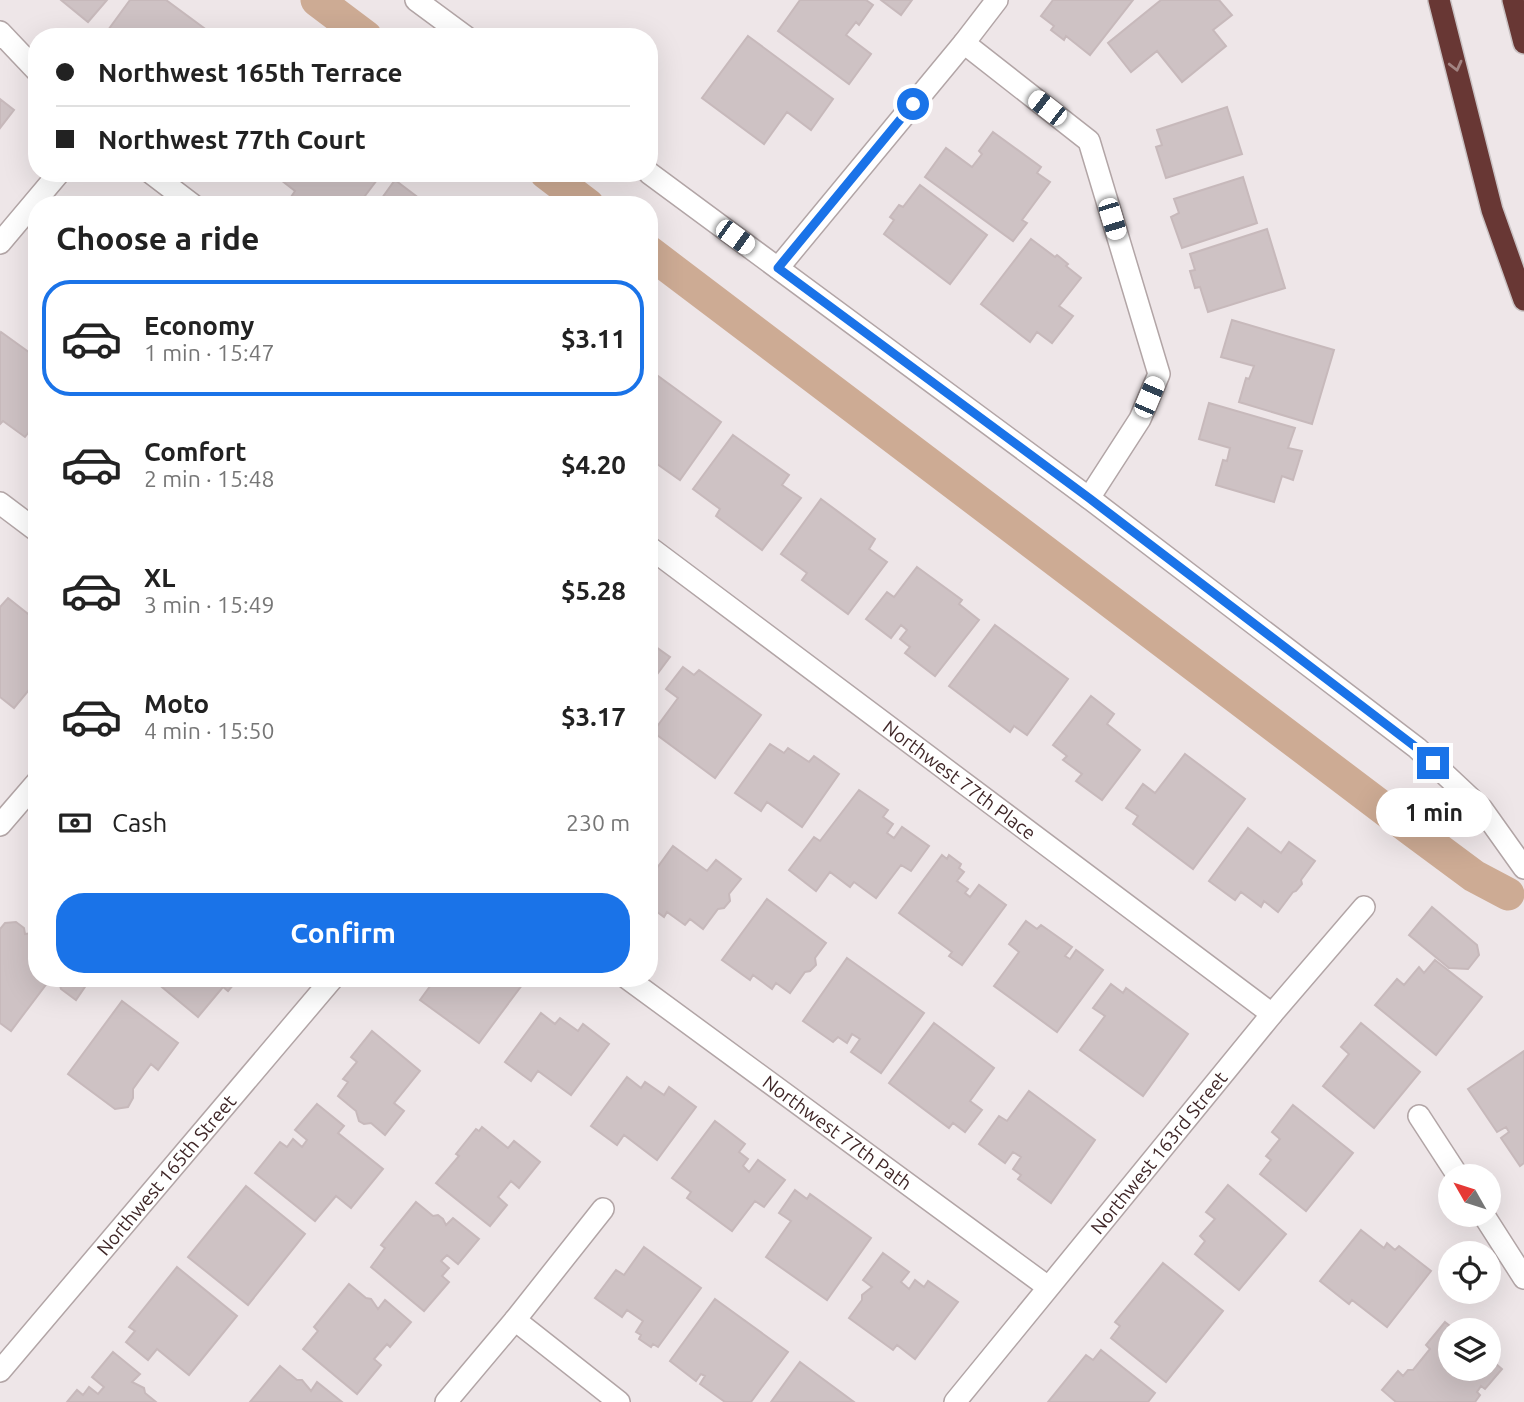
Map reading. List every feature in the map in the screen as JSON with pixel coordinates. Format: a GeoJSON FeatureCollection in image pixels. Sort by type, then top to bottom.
{"type":"FeatureCollection","features":[{"type":"Feature","properties":{"kind":"highway"},"geometry":{"type":"LineString","coordinates":[[1439,0],[1492,209],[1524,300]]}},
{"type":"Feature","properties":{"kind":"highway"},"geometry":{"type":"LineString","coordinates":[[1513,0],[1524,43]]}},
{"type":"Feature","properties":{"kind":"street"},"geometry":{"type":"LineString","coordinates":[[416,0],[454,28]]}},
{"type":"Feature","properties":{"kind":"street"},"geometry":{"type":"LineString","coordinates":[[778,268],[997,0]]}},
{"type":"Feature","properties":{"kind":"street"},"geometry":{"type":"LineString","coordinates":[[0,32],[28,62]]}},
{"type":"Feature","properties":{"kind":"street"},"geometry":{"type":"LineString","coordinates":[[964,43],[1089,141],[1159,374],[1140,419],[1089,498]]}},
{"type":"Feature","properties":{"kind":"street"},"geometry":{"type":"LineString","coordinates":[[658,180],[1089,498],[1417,748],[1482,809],[1524,868]]}},
{"type":"Feature","properties":{"kind":"street"},"geometry":{"type":"LineString","coordinates":[[40,196],[51,182]]}},
{"type":"Feature","properties":{"kind":"street"},"geometry":{"type":"LineString","coordinates":[[163,182],[181,196]]}},
{"type":"Feature","properties":{"kind":"street"},"geometry":{"type":"LineString","coordinates":[[0,243],[28,210]]}},
{"type":"Feature","properties":{"kind":"street"},"geometry":{"type":"LineString","coordinates":[[0,503],[28,524]]}},
{"type":"Feature","properties":{"kind":"street","name":"Northwest 77th Place"},"geometry":{"type":"LineString","coordinates":[[658,554],[1272,1014]]}},
{"type":"Feature","properties":{"kind":"street"},"geometry":{"type":"LineString","coordinates":[[0,825],[28,792]]}},
{"type":"Feature","properties":{"kind":"street","name":"Northwest 163rd Street"},"geometry":{"type":"LineString","coordinates":[[956,1402],[1272,1014],[1364,907]]}},
{"type":"Feature","properties":{"kind":"street","name":"Northwest 165th Street"},"geometry":{"type":"LineString","coordinates":[[0,1371],[325,987]]}},
{"type":"Feature","properties":{"kind":"street","name":"Northwest 77th Path"},"geometry":{"type":"LineString","coordinates":[[639,987],[1048,1287]]}},
{"type":"Feature","properties":{"kind":"street"},"geometry":{"type":"LineString","coordinates":[[1419,1116],[1450,1164]]}},
{"type":"Feature","properties":{"kind":"street"},"geometry":{"type":"LineString","coordinates":[[446,1402],[603,1209]]}},
{"type":"Feature","properties":{"kind":"street"},"geometry":{"type":"LineString","coordinates":[[1491,1227],[1524,1278]]}},
{"type":"Feature","properties":{"kind":"street"},"geometry":{"type":"LineString","coordinates":[[515,1320],[619,1402]]}},
{"type":"Feature","properties":{"kind":"building"},"geometry":{"type":"Polygon","coordinates":[[[61,0],[107,0],[88,22],[61,0]]]}},
{"type":"Feature","properties":{"kind":"building"},"geometry":{"type":"Polygon","coordinates":[[[130,0],[166,0],[204,28],[110,28],[130,0]]]}},
{"type":"Feature","properties":{"kind":"building"},"geometry":{"type":"Polygon","coordinates":[[[800,0],[866,0],[873,5],[859,25],[856,22],[846,35],[871,54],[849,84],[778,31],[800,0]]]}},
{"type":"Feature","properties":{"kind":"building"},"geometry":{"type":"Polygon","coordinates":[[[881,0],[912,0],[901,15],[881,0]]]}},
{"type":"Feature","properties":{"kind":"building"},"geometry":{"type":"Polygon","coordinates":[[[1053,0],[1133,0],[1090,55],[1066,36],[1064,40],[1051,30],[1054,26],[1041,16],[1053,0]]]}},
{"type":"Feature","properties":{"kind":"building"},"geometry":{"type":"Polygon","coordinates":[[[1161,0],[1219,0],[1232,15],[1213,30],[1226,46],[1182,82],[1157,51],[1131,72],[1108,43],[1161,0]]]}},
{"type":"Feature","properties":{"kind":"building"},"geometry":{"type":"Polygon","coordinates":[[[748,36],[833,99],[811,130],[787,112],[764,144],[702,98],[748,36]]]}},
{"type":"Feature","properties":{"kind":"building"},"geometry":{"type":"Polygon","coordinates":[[[0,99],[14,110],[0,128],[0,99]]]}},
{"type":"Feature","properties":{"kind":"building"},"geometry":{"type":"Polygon","coordinates":[[[1227,107],[1242,154],[1166,178],[1156,147],[1162,145],[1157,130],[1227,107]]]}},
{"type":"Feature","properties":{"kind":"building"},"geometry":{"type":"Polygon","coordinates":[[[993,132],[1041,167],[1037,173],[1050,182],[1022,220],[1027,223],[1013,241],[925,177],[946,148],[972,167],[982,154],[979,151],[993,132]]]}},
{"type":"Feature","properties":{"kind":"building"},"geometry":{"type":"Polygon","coordinates":[[[1243,177],[1257,223],[1182,248],[1171,217],[1179,213],[1174,199],[1243,177]]]}},
{"type":"Feature","properties":{"kind":"building"},"geometry":{"type":"Polygon","coordinates":[[[284,182],[375,182],[365,196],[292,196],[295,191],[284,182]]]}},
{"type":"Feature","properties":{"kind":"building"},"geometry":{"type":"Polygon","coordinates":[[[394,182],[398,182],[416,196],[383,196],[394,182]]]}},
{"type":"Feature","properties":{"kind":"building"},"geometry":{"type":"Polygon","coordinates":[[[920,185],[987,235],[950,284],[884,234],[894,220],[890,217],[899,205],[903,207],[920,185]]]}},
{"type":"Feature","properties":{"kind":"building"},"geometry":{"type":"Polygon","coordinates":[[[1267,229],[1285,288],[1208,312],[1200,287],[1195,288],[1190,271],[1195,270],[1190,254],[1267,229]]]}},
{"type":"Feature","properties":{"kind":"building"},"geometry":{"type":"Polygon","coordinates":[[[1031,239],[1055,257],[1057,255],[1081,278],[1059,306],[1073,316],[1052,343],[1037,332],[1030,342],[981,304],[1031,239]]]}},
{"type":"Feature","properties":{"kind":"building"},"geometry":{"type":"Polygon","coordinates":[[[1232,320],[1334,350],[1312,424],[1239,402],[1246,378],[1249,379],[1254,366],[1221,357],[1232,320]]]}},
{"type":"Feature","properties":{"kind":"building"},"geometry":{"type":"Polygon","coordinates":[[[1,332],[28,352],[28,433],[25,437],[3,421],[0,424],[1,332]]]}},
{"type":"Feature","properties":{"kind":"building"},"geometry":{"type":"Polygon","coordinates":[[[658,376],[721,422],[680,480],[658,465],[658,376]]]}},
{"type":"Feature","properties":{"kind":"building"},"geometry":{"type":"Polygon","coordinates":[[[1209,403],[1295,428],[1288,448],[1302,451],[1293,480],[1282,476],[1274,502],[1216,485],[1223,460],[1227,461],[1230,448],[1199,439],[1209,403]]]}},
{"type":"Feature","properties":{"kind":"building"},"geometry":{"type":"Polygon","coordinates":[[[733,435],[789,475],[782,485],[801,498],[762,550],[716,516],[720,509],[693,489],[733,435]]]}},
{"type":"Feature","properties":{"kind":"building"},"geometry":{"type":"Polygon","coordinates":[[[821,499],[875,539],[869,549],[887,562],[848,614],[802,580],[807,573],[781,554],[821,499]]]}},
{"type":"Feature","properties":{"kind":"building"},"geometry":{"type":"Polygon","coordinates":[[[917,567],[962,600],[959,604],[979,620],[935,676],[905,653],[910,647],[900,639],[907,630],[901,625],[891,638],[866,619],[887,592],[894,597],[917,567]]]}},
{"type":"Feature","properties":{"kind":"building"},"geometry":{"type":"Polygon","coordinates":[[[8,598],[28,614],[28,691],[14,708],[0,697],[0,607],[8,598]]]}},
{"type":"Feature","properties":{"kind":"building"},"geometry":{"type":"Polygon","coordinates":[[[995,625],[1068,679],[1027,735],[1014,726],[1010,732],[949,686],[995,625]]]}},
{"type":"Feature","properties":{"kind":"building"},"geometry":{"type":"Polygon","coordinates":[[[658,648],[670,657],[658,673],[658,648]]]}},
{"type":"Feature","properties":{"kind":"building"},"geometry":{"type":"Polygon","coordinates":[[[683,667],[694,675],[699,670],[761,715],[715,778],[658,736],[658,725],[678,698],[666,689],[683,667]]]}},
{"type":"Feature","properties":{"kind":"building"},"geometry":{"type":"Polygon","coordinates":[[[1091,696],[1114,714],[1107,724],[1140,750],[1102,800],[1076,781],[1082,774],[1063,760],[1067,756],[1053,745],[1091,696]]]}},
{"type":"Feature","properties":{"kind":"building"},"geometry":{"type":"Polygon","coordinates":[[[770,744],[784,753],[788,748],[809,762],[814,756],[839,774],[802,827],[767,802],[761,811],[735,793],[770,744]]]}},
{"type":"Feature","properties":{"kind":"building"},"geometry":{"type":"Polygon","coordinates":[[[1185,754],[1245,799],[1193,869],[1133,824],[1138,816],[1126,808],[1143,784],[1155,793],[1185,754]]]}},
{"type":"Feature","properties":{"kind":"building"},"geometry":{"type":"Polygon","coordinates":[[[859,790],[888,810],[883,817],[893,824],[887,833],[894,838],[902,827],[929,846],[911,871],[901,865],[876,898],[854,882],[850,887],[830,872],[816,891],[789,870],[814,837],[820,841],[859,790]]]}},
{"type":"Feature","properties":{"kind":"building"},"geometry":{"type":"Polygon","coordinates":[[[1248,828],[1281,853],[1289,842],[1315,861],[1301,880],[1302,884],[1278,912],[1264,901],[1261,907],[1241,892],[1235,900],[1209,881],[1248,828]]]}},
{"type":"Feature","properties":{"kind":"building"},"geometry":{"type":"Polygon","coordinates":[[[673,846],[707,871],[716,860],[741,879],[729,894],[730,901],[724,908],[718,909],[703,929],[690,919],[685,925],[667,912],[664,917],[658,913],[658,867],[673,846]]]}},
{"type":"Feature","properties":{"kind":"building"},"geometry":{"type":"Polygon","coordinates":[[[942,855],[947,859],[949,855],[961,864],[959,868],[964,872],[957,881],[968,889],[965,893],[970,897],[979,885],[1006,905],[962,965],[949,956],[952,952],[899,913],[942,855]]]}},
{"type":"Feature","properties":{"kind":"building"},"geometry":{"type":"Polygon","coordinates":[[[767,899],[826,943],[815,958],[816,965],[805,972],[790,993],[776,983],[772,989],[753,975],[750,980],[722,960],[767,899]]]}},
{"type":"Feature","properties":{"kind":"building"},"geometry":{"type":"Polygon","coordinates":[[[1432,907],[1477,945],[1479,955],[1468,969],[1449,968],[1409,935],[1432,907]]]}},
{"type":"Feature","properties":{"kind":"building"},"geometry":{"type":"Polygon","coordinates":[[[1026,921],[1037,929],[1041,925],[1072,947],[1065,956],[1070,959],[1076,950],[1103,970],[1057,1032],[994,986],[1019,952],[1009,944],[1026,921]]]}},
{"type":"Feature","properties":{"kind":"building"},"geometry":{"type":"Polygon","coordinates":[[[16,922],[24,928],[25,934],[28,934],[28,987],[44,987],[11,1031],[0,1023],[0,929],[5,923],[16,922]]]}},
{"type":"Feature","properties":{"kind":"building"},"geometry":{"type":"Polygon","coordinates":[[[847,958],[924,1013],[881,1073],[851,1052],[860,1039],[852,1034],[847,1043],[838,1037],[833,1042],[803,1021],[847,958]]]}},
{"type":"Feature","properties":{"kind":"building"},"geometry":{"type":"Polygon","coordinates":[[[1435,960],[1482,997],[1436,1055],[1375,1005],[1397,979],[1404,985],[1419,967],[1424,973],[1435,960]]]}},
{"type":"Feature","properties":{"kind":"building"},"geometry":{"type":"Polygon","coordinates":[[[1111,984],[1123,993],[1126,988],[1188,1034],[1143,1096],[1080,1050],[1105,1016],[1093,1008],[1111,984]]]}},
{"type":"Feature","properties":{"kind":"building"},"geometry":{"type":"Polygon","coordinates":[[[60,987],[85,987],[76,1000],[60,987]]]}},
{"type":"Feature","properties":{"kind":"building"},"geometry":{"type":"Polygon","coordinates":[[[162,987],[223,987],[198,1017],[162,987]]]}},
{"type":"Feature","properties":{"kind":"building"},"geometry":{"type":"Polygon","coordinates":[[[429,987],[521,987],[479,1043],[420,1000],[429,987]]]}},
{"type":"Feature","properties":{"kind":"building"},"geometry":{"type":"Polygon","coordinates":[[[122,1001],[178,1043],[158,1070],[151,1064],[133,1089],[133,1098],[128,1107],[115,1109],[68,1074],[122,1001]]]}},
{"type":"Feature","properties":{"kind":"building"},"geometry":{"type":"Polygon","coordinates":[[[541,1013],[555,1024],[560,1018],[578,1031],[583,1024],[609,1044],[571,1095],[538,1071],[531,1081],[505,1062],[541,1013]]]}},
{"type":"Feature","properties":{"kind":"building"},"geometry":{"type":"Polygon","coordinates":[[[934,1023],[994,1068],[970,1101],[982,1110],[965,1132],[953,1123],[949,1128],[889,1083],[934,1023]]]}},
{"type":"Feature","properties":{"kind":"building"},"geometry":{"type":"Polygon","coordinates":[[[1361,1023],[1420,1072],[1374,1128],[1323,1086],[1349,1054],[1341,1047],[1361,1023]]]}},
{"type":"Feature","properties":{"kind":"building"},"geometry":{"type":"Polygon","coordinates":[[[372,1031],[420,1071],[394,1103],[404,1111],[385,1135],[371,1123],[364,1124],[359,1121],[356,1111],[338,1096],[348,1082],[343,1079],[357,1062],[351,1057],[372,1031]]]}},
{"type":"Feature","properties":{"kind":"building"},"geometry":{"type":"Polygon","coordinates":[[[1524,1051],[1524,1163],[1520,1166],[1501,1138],[1509,1132],[1506,1127],[1497,1132],[1468,1089],[1524,1051]]]}},
{"type":"Feature","properties":{"kind":"building"},"geometry":{"type":"Polygon","coordinates":[[[627,1077],[641,1088],[645,1082],[664,1095],[669,1087],[696,1107],[657,1160],[624,1135],[617,1145],[591,1126],[627,1077]]]}},
{"type":"Feature","properties":{"kind":"building"},"geometry":{"type":"Polygon","coordinates":[[[1029,1091],[1095,1140],[1051,1203],[1018,1179],[1021,1175],[1013,1169],[1021,1157],[1013,1152],[1005,1163],[979,1144],[999,1116],[1007,1121],[1029,1091]]]}},
{"type":"Feature","properties":{"kind":"building"},"geometry":{"type":"Polygon","coordinates":[[[317,1104],[344,1126],[338,1133],[383,1169],[351,1208],[336,1196],[315,1221],[255,1173],[280,1142],[287,1147],[293,1139],[302,1147],[307,1140],[295,1130],[317,1104]]]}},
{"type":"Feature","properties":{"kind":"building"},"geometry":{"type":"Polygon","coordinates":[[[1293,1105],[1353,1153],[1306,1211],[1260,1174],[1271,1160],[1266,1156],[1280,1139],[1272,1132],[1293,1105]]]}},
{"type":"Feature","properties":{"kind":"building"},"geometry":{"type":"Polygon","coordinates":[[[715,1121],[745,1144],[739,1152],[748,1159],[743,1166],[749,1172],[758,1160],[785,1180],[764,1207],[755,1201],[732,1231],[687,1198],[691,1192],[672,1178],[715,1121]]]}},
{"type":"Feature","properties":{"kind":"building"},"geometry":{"type":"Polygon","coordinates":[[[482,1127],[508,1148],[514,1141],[540,1162],[519,1188],[511,1181],[498,1197],[507,1205],[490,1226],[436,1183],[459,1156],[456,1154],[476,1129],[479,1131],[482,1127]]]}},
{"type":"Feature","properties":{"kind":"building"},"geometry":{"type":"Polygon","coordinates":[[[1228,1185],[1286,1234],[1239,1290],[1195,1254],[1205,1241],[1200,1236],[1215,1219],[1206,1212],[1228,1185]]]}},
{"type":"Feature","properties":{"kind":"building"},"geometry":{"type":"Polygon","coordinates":[[[246,1186],[305,1234],[248,1305],[188,1257],[246,1186]]]}},
{"type":"Feature","properties":{"kind":"building"},"geometry":{"type":"Polygon","coordinates":[[[795,1190],[807,1199],[810,1194],[871,1238],[827,1300],[766,1257],[791,1221],[779,1213],[795,1190]]]}},
{"type":"Feature","properties":{"kind":"building"},"geometry":{"type":"Polygon","coordinates":[[[416,1202],[433,1216],[438,1215],[446,1225],[453,1218],[479,1239],[458,1264],[447,1255],[441,1261],[449,1268],[442,1276],[449,1282],[424,1311],[371,1267],[385,1248],[381,1245],[416,1202]]]}},
{"type":"Feature","properties":{"kind":"building"},"geometry":{"type":"Polygon","coordinates":[[[1361,1230],[1384,1248],[1387,1243],[1395,1250],[1399,1246],[1431,1271],[1387,1327],[1352,1300],[1349,1304],[1320,1281],[1361,1230]]]}},
{"type":"Feature","properties":{"kind":"building"},"geometry":{"type":"Polygon","coordinates":[[[644,1247],[701,1288],[658,1347],[653,1344],[651,1347],[639,1339],[641,1335],[636,1332],[643,1321],[627,1310],[622,1317],[595,1298],[616,1270],[624,1275],[644,1247]]]}},
{"type":"Feature","properties":{"kind":"building"},"geometry":{"type":"Polygon","coordinates":[[[883,1253],[909,1272],[901,1282],[909,1289],[915,1280],[924,1287],[928,1281],[958,1302],[915,1359],[897,1345],[893,1350],[849,1318],[862,1300],[862,1295],[872,1287],[863,1280],[883,1253]]]}},
{"type":"Feature","properties":{"kind":"building"},"geometry":{"type":"Polygon","coordinates":[[[1163,1263],[1223,1311],[1166,1382],[1111,1338],[1120,1326],[1115,1322],[1163,1263]]]}},
{"type":"Feature","properties":{"kind":"building"},"geometry":{"type":"Polygon","coordinates":[[[177,1267],[237,1316],[189,1375],[157,1349],[148,1360],[126,1342],[135,1331],[129,1327],[177,1267]]]}},
{"type":"Feature","properties":{"kind":"building"},"geometry":{"type":"Polygon","coordinates":[[[349,1284],[371,1299],[378,1309],[385,1300],[411,1322],[390,1347],[387,1344],[374,1359],[381,1365],[357,1394],[303,1349],[318,1331],[314,1327],[349,1284]]]}},
{"type":"Feature","properties":{"kind":"building"},"geometry":{"type":"Polygon","coordinates":[[[715,1299],[788,1352],[751,1402],[725,1402],[700,1384],[705,1376],[701,1374],[696,1381],[670,1361],[715,1299]]]}},
{"type":"Feature","properties":{"kind":"building"},"geometry":{"type":"Polygon","coordinates":[[[1438,1330],[1438,1381],[1492,1381],[1485,1389],[1481,1386],[1477,1392],[1480,1395],[1475,1402],[1396,1402],[1382,1390],[1398,1371],[1403,1376],[1408,1370],[1413,1370],[1430,1349],[1426,1345],[1438,1330]]]}},
{"type":"Feature","properties":{"kind":"building"},"geometry":{"type":"Polygon","coordinates":[[[1101,1350],[1155,1393],[1148,1402],[1048,1402],[1086,1355],[1093,1360],[1101,1350]]]}},
{"type":"Feature","properties":{"kind":"building"},"geometry":{"type":"Polygon","coordinates":[[[113,1352],[140,1374],[132,1382],[144,1388],[145,1393],[156,1402],[67,1402],[77,1390],[83,1395],[89,1387],[98,1394],[104,1387],[92,1377],[113,1352]]]}},
{"type":"Feature","properties":{"kind":"building"},"geometry":{"type":"Polygon","coordinates":[[[800,1362],[854,1402],[771,1402],[800,1362]]]}},
{"type":"Feature","properties":{"kind":"building"},"geometry":{"type":"Polygon","coordinates":[[[280,1366],[297,1380],[302,1380],[311,1391],[317,1382],[342,1402],[250,1402],[280,1366]]]}},
{"type":"Feature","properties":{"kind":"waterway"},"geometry":{"type":"LineString","coordinates":[[317,0],[354,28]]}},
{"type":"Feature","properties":{"kind":"waterway"},"geometry":{"type":"LineString","coordinates":[[558,182],[576,196]]}},
{"type":"Feature","properties":{"kind":"waterway"},"geometry":{"type":"LineString","coordinates":[[658,259],[1412,830],[1474,876],[1508,894]]}},
{"type":"Feature","properties":{"kind":"route"},"geometry":{"type":"LineString","coordinates":[[913,104],[778,268],[1089,498],[1417,748],[1433,763]]}}]}
